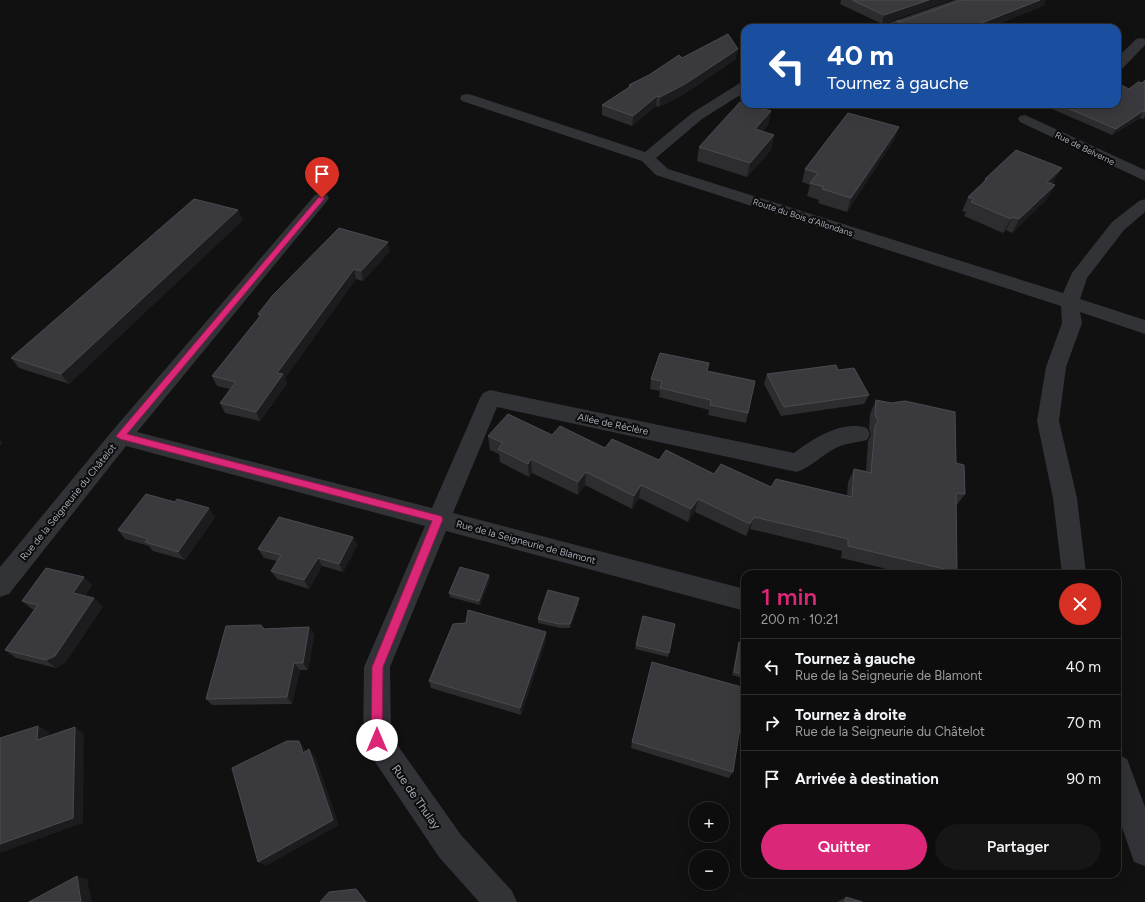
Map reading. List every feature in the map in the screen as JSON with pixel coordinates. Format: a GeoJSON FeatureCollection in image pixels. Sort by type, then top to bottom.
{"type":"FeatureCollection","features":[{"type":"Feature","properties":{"kind":"street"},"geometry":{"type":"LineString","coordinates":[[897,24],[966,0]]}},
{"type":"Feature","properties":{"kind":"street"},"geometry":{"type":"LineString","coordinates":[[1121,62],[1143,39]]}},
{"type":"Feature","properties":{"kind":"street"},"geometry":{"type":"LineString","coordinates":[[647,158],[697,116],[741,88]]}},
{"type":"Feature","properties":{"kind":"street","name":"Route du Bois d'Allondans"},"geometry":{"type":"LineString","coordinates":[[467,98],[647,158],[662,172],[1145,327]]}},
{"type":"Feature","properties":{"kind":"street","name":"Rue de Belverne"},"geometry":{"type":"LineString","coordinates":[[1025,119],[1145,176]]}},
{"type":"Feature","properties":{"kind":"street","name":"Rue de la Seigneurie du Châtelot"},"geometry":{"type":"LineString","coordinates":[[0,586],[120,436],[322,198]]}},
{"type":"Feature","properties":{"kind":"street"},"geometry":{"type":"LineString","coordinates":[[1074,570],[1065,498],[1048,421],[1056,367],[1072,323],[1070,302],[1078,277],[1118,226],[1145,204]]}},
{"type":"Feature","properties":{"kind":"street","name":"Allée de Rèclère"},"geometry":{"type":"LineString","coordinates":[[438,519],[490,398],[797,464],[826,442],[851,434],[859,434]]}},
{"type":"Feature","properties":{"kind":"street","name":"Rue de la Seigneurie de Blamont"},"geometry":{"type":"LineString","coordinates":[[120,436],[741,599]]}},
{"type":"Feature","properties":{"kind":"street","name":"Rue de Thulay"},"geometry":{"type":"LineString","coordinates":[[438,519],[377,667],[377,740],[450,846],[501,902]]}},
{"type":"Feature","properties":{"kind":"street"},"geometry":{"type":"LineString","coordinates":[[1121,781],[1145,850]]}},
{"type":"Feature","properties":{"kind":"building"},"geometry":{"type":"Polygon","coordinates":[[[852,0],[929,0],[884,15],[852,0]]]}},
{"type":"Feature","properties":{"kind":"building"},"geometry":{"type":"Polygon","coordinates":[[[962,0],[1040,0],[979,24],[902,24],[896,21],[902,21],[962,0]]]}},
{"type":"Feature","properties":{"kind":"building"},"geometry":{"type":"Polygon","coordinates":[[[728,34],[738,49],[685,84],[660,97],[657,96],[633,116],[602,105],[631,86],[629,85],[649,75],[679,55],[682,58],[728,34]]]}},
{"type":"Feature","properties":{"kind":"building"},"geometry":{"type":"Polygon","coordinates":[[[1145,80],[1145,112],[1143,111],[1116,129],[1067,108],[1121,108],[1121,85],[1129,89],[1138,82],[1142,83],[1145,80]]]}},
{"type":"Feature","properties":{"kind":"building"},"geometry":{"type":"Polygon","coordinates":[[[740,102],[741,108],[760,108],[771,111],[755,129],[774,135],[750,163],[699,147],[740,102]]]}},
{"type":"Feature","properties":{"kind":"building"},"geometry":{"type":"Polygon","coordinates":[[[848,113],[899,127],[851,198],[822,189],[824,187],[810,183],[818,173],[805,169],[848,113]]]}},
{"type":"Feature","properties":{"kind":"building"},"geometry":{"type":"Polygon","coordinates":[[[1016,150],[1062,168],[1047,182],[1055,185],[1019,219],[1013,217],[1011,219],[971,202],[974,199],[968,197],[1016,150]]]}},
{"type":"Feature","properties":{"kind":"building"},"geometry":{"type":"Polygon","coordinates":[[[194,199],[238,210],[61,374],[11,358],[194,199]]]}},
{"type":"Feature","properties":{"kind":"building"},"geometry":{"type":"Polygon","coordinates":[[[339,228],[388,242],[361,271],[354,269],[277,373],[283,374],[256,412],[220,403],[236,382],[212,376],[261,315],[258,314],[273,295],[339,228]]]}},
{"type":"Feature","properties":{"kind":"building"},"geometry":{"type":"Polygon","coordinates":[[[660,353],[709,363],[707,371],[755,381],[748,413],[710,405],[711,400],[660,388],[662,381],[651,379],[660,353]]]}},
{"type":"Feature","properties":{"kind":"building"},"geometry":{"type":"Polygon","coordinates":[[[836,365],[838,370],[854,368],[869,395],[784,407],[767,374],[836,365]]]}},
{"type":"Feature","properties":{"kind":"building"},"geometry":{"type":"Polygon","coordinates":[[[876,400],[891,403],[905,401],[955,412],[956,463],[964,465],[965,494],[956,493],[957,570],[949,570],[848,546],[848,539],[754,517],[750,524],[698,499],[691,509],[641,485],[634,496],[586,472],[578,482],[531,459],[528,464],[498,449],[503,443],[488,436],[508,414],[552,435],[560,426],[605,448],[612,439],[659,460],[666,450],[714,474],[721,464],[771,487],[776,479],[852,497],[854,469],[871,473],[875,427],[878,421],[875,415],[876,400]]]}},
{"type":"Feature","properties":{"kind":"building"},"geometry":{"type":"Polygon","coordinates":[[[146,494],[175,502],[177,499],[209,508],[178,552],[145,542],[148,539],[118,530],[146,494]]]}},
{"type":"Feature","properties":{"kind":"building"},"geometry":{"type":"Polygon","coordinates":[[[279,517],[353,537],[339,564],[318,558],[304,580],[271,571],[281,555],[258,549],[279,517]]]}},
{"type":"Feature","properties":{"kind":"building"},"geometry":{"type":"Polygon","coordinates":[[[460,567],[489,575],[479,601],[449,593],[460,567]]]}},
{"type":"Feature","properties":{"kind":"building"},"geometry":{"type":"Polygon","coordinates":[[[46,568],[84,577],[73,593],[94,598],[55,656],[46,660],[5,650],[38,605],[22,601],[46,568]]]}},
{"type":"Feature","properties":{"kind":"building"},"geometry":{"type":"Polygon","coordinates":[[[548,590],[579,598],[570,624],[559,624],[538,619],[548,590]]]}},
{"type":"Feature","properties":{"kind":"building"},"geometry":{"type":"Polygon","coordinates":[[[468,610],[546,632],[520,708],[429,681],[453,624],[466,623],[468,610]]]}},
{"type":"Feature","properties":{"kind":"building"},"geometry":{"type":"Polygon","coordinates":[[[643,616],[675,624],[669,653],[636,645],[643,616]]]}},
{"type":"Feature","properties":{"kind":"building"},"geometry":{"type":"Polygon","coordinates":[[[261,625],[264,629],[309,627],[303,663],[294,663],[287,697],[206,699],[226,626],[261,625]]]}},
{"type":"Feature","properties":{"kind":"building"},"geometry":{"type":"Polygon","coordinates":[[[739,642],[741,642],[741,674],[734,672],[739,642]]]}},
{"type":"Feature","properties":{"kind":"building"},"geometry":{"type":"Polygon","coordinates":[[[652,662],[741,687],[741,721],[733,772],[632,742],[652,662]]]}},
{"type":"Feature","properties":{"kind":"building"},"geometry":{"type":"Polygon","coordinates":[[[38,726],[37,740],[75,727],[73,818],[0,844],[0,738],[38,726]]]}},
{"type":"Feature","properties":{"kind":"building"},"geometry":{"type":"Polygon","coordinates":[[[287,741],[299,741],[303,753],[309,749],[333,820],[258,862],[232,768],[287,741]]]}},
{"type":"Feature","properties":{"kind":"building"},"geometry":{"type":"Polygon","coordinates":[[[77,876],[81,902],[29,902],[77,876]]]}},
{"type":"Feature","properties":{"kind":"building"},"geometry":{"type":"Polygon","coordinates":[[[356,889],[366,902],[320,902],[329,892],[356,889]]]}},
{"type":"Feature","properties":{"kind":"building"},"geometry":{"type":"Polygon","coordinates":[[[846,897],[862,902],[845,902],[846,897]]]}},
{"type":"Feature","properties":{"kind":"route"},"geometry":{"type":"LineString","coordinates":[[322,198],[120,436],[438,519],[377,667],[377,740]]}}]}
